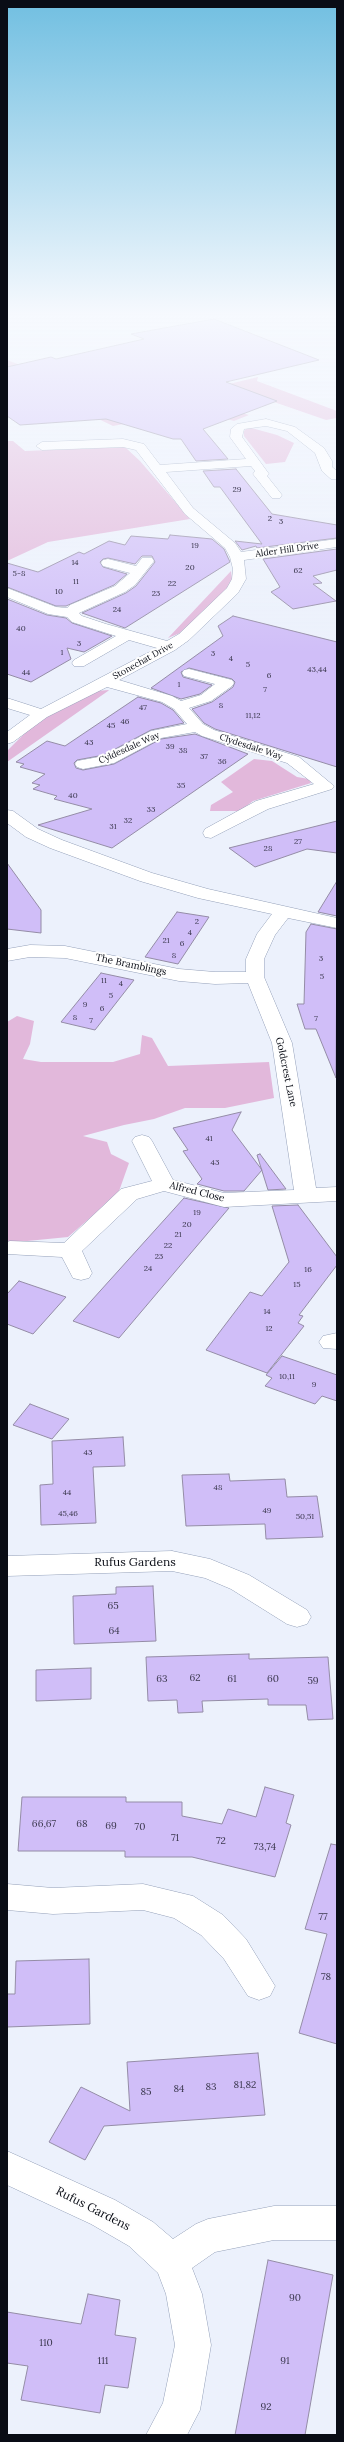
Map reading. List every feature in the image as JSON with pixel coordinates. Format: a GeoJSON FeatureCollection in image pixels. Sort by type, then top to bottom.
{"type":"FeatureCollection","features":[{"type":"Feature","properties":{"kind":"street"},"geometry":{"type":"LineString","coordinates":[[240,427],[235,433],[254,462],[264,474],[259,474],[276,495]]}},
{"type":"Feature","properties":{"kind":"street"},"geometry":{"type":"LineString","coordinates":[[286,427],[297,432],[332,462],[328,470],[336,476]]}},
{"type":"Feature","properties":{"kind":"street"},"geometry":{"type":"LineString","coordinates":[[42,446],[133,444],[144,450],[189,512],[230,546],[237,557]]}},
{"type":"Feature","properties":{"kind":"street"},"geometry":{"type":"LineString","coordinates":[[158,469],[254,462]]}},
{"type":"Feature","properties":{"kind":"street","name":"Alder Hill Drive"},"geometry":{"type":"LineString","coordinates":[[237,557],[337,543]]}},
{"type":"Feature","properties":{"kind":"street","name":"Stonechat Drive"},"geometry":{"type":"LineString","coordinates":[[7,740],[42,714],[170,647],[196,627],[233,590],[239,579],[240,569],[237,557]]}},
{"type":"Feature","properties":{"kind":"street"},"geometry":{"type":"LineString","coordinates":[[71,613],[75,608],[120,589],[130,582],[147,560]]}},
{"type":"Feature","properties":{"kind":"street"},"geometry":{"type":"LineString","coordinates":[[108,563],[137,571]]}},
{"type":"Feature","properties":{"kind":"street"},"geometry":{"type":"LineString","coordinates":[[7,592],[53,611],[71,613],[77,619],[170,647]]}},
{"type":"Feature","properties":{"kind":"street"},"geometry":{"type":"LineString","coordinates":[[79,663],[127,635]]}},
{"type":"Feature","properties":{"kind":"street"},"geometry":{"type":"LineString","coordinates":[[178,706],[206,698],[227,683],[189,673]]}},
{"type":"Feature","properties":{"kind":"street","name":"Clydesdale Way"},"geometry":{"type":"LineString","coordinates":[[104,681],[167,699],[178,706],[198,727],[208,733],[293,760],[332,790]]}},
{"type":"Feature","properties":{"kind":"street"},"geometry":{"type":"LineString","coordinates":[[7,703],[42,714]]}},
{"type":"Feature","properties":{"kind":"street","name":"Cyldesdale Way"},"geometry":{"type":"LineString","coordinates":[[83,764],[108,760],[156,734],[198,727]]}},
{"type":"Feature","properties":{"kind":"street","name":"Clydesdale Way"},"geometry":{"type":"LineString","coordinates":[[211,833],[262,805],[332,790]]}},
{"type":"Feature","properties":{"kind":"street"},"geometry":{"type":"LineString","coordinates":[[7,815],[32,833],[93,858],[204,894],[337,923]]}},
{"type":"Feature","properties":{"kind":"street","name":"Goldcrest Lane"},"geometry":{"type":"LineString","coordinates":[[283,912],[266,934],[255,959],[255,977],[282,1043],[306,1195]]}},
{"type":"Feature","properties":{"kind":"street","name":"The Bramblings"},"geometry":{"type":"LineString","coordinates":[[7,955],[30,951],[65,952],[180,975],[215,978],[255,977]]}},
{"type":"Feature","properties":{"kind":"street"},"geometry":{"type":"LineString","coordinates":[[142,1141],[164,1184]]}},
{"type":"Feature","properties":{"kind":"street","name":"Alfred Close"},"geometry":{"type":"LineString","coordinates":[[70,1250],[129,1194],[164,1184],[224,1200],[255,1200],[306,1195],[337,1194]]}},
{"type":"Feature","properties":{"kind":"street"},"geometry":{"type":"LineString","coordinates":[[10,1248],[70,1250],[81,1273]]}},
{"type":"Feature","properties":{"kind":"street","name":"Rufus Gardens"},"geometry":{"type":"LineString","coordinates":[[7,1566],[172,1561],[210,1569],[240,1582],[297,1617]]}},
{"type":"Feature","properties":{"kind":"street"},"geometry":{"type":"LineString","coordinates":[[7,1897],[53,1901],[143,1897],[182,1906],[212,1925],[235,1949],[259,1986]]}},
{"type":"Feature","properties":{"kind":"street","name":"Rufus Gardens"},"geometry":{"type":"LineString","coordinates":[[7,2168],[103,2212],[141,2234],[171,2261],[184,2294],[193,2345],[181,2410],[165,2435]]}},
{"type":"Feature","properties":{"kind":"street"},"geometry":{"type":"LineString","coordinates":[[171,2261],[208,2236],[274,2223],[337,2223]]}},
{"type":"Feature","properties":{"kind":"shaded area"},"geometry":{"type":"Polygon","coordinates":[[[248,427],[277,435],[294,443],[285,462],[266,464],[244,436],[244,431],[248,427]]]}},
{"type":"Feature","properties":{"kind":"shaded area"},"geometry":{"type":"Polygon","coordinates":[[[7,441],[13,441],[25,451],[125,447],[140,461],[190,519],[48,542],[7,561],[7,441]]]}},
{"type":"Feature","properties":{"kind":"shaded area"},"geometry":{"type":"Polygon","coordinates":[[[231,571],[232,579],[227,588],[200,617],[180,633],[168,638],[231,571]]]}},
{"type":"Feature","properties":{"kind":"shaded area"},"geometry":{"type":"Polygon","coordinates":[[[109,690],[7,762],[7,751],[27,731],[49,715],[96,691],[109,690]]]}},
{"type":"Feature","properties":{"kind":"shaded area"},"geometry":{"type":"Polygon","coordinates":[[[254,759],[272,761],[297,777],[309,779],[311,783],[253,801],[240,811],[210,811],[211,805],[233,792],[221,782],[254,759]]]}},
{"type":"Feature","properties":{"kind":"shaded area"},"geometry":{"type":"Polygon","coordinates":[[[17,1016],[34,1021],[30,1044],[23,1059],[41,1062],[113,1062],[140,1054],[142,1035],[152,1038],[168,1066],[269,1062],[274,1098],[225,1108],[185,1108],[154,1119],[83,1136],[107,1142],[111,1154],[129,1163],[118,1194],[68,1237],[7,1243],[7,1022],[17,1016]]]}},
{"type":"Feature","properties":{"kind":"building"},"geometry":{"type":"Polygon","coordinates":[[[133,427],[208,427],[203,429],[228,459],[196,461],[181,439],[173,439],[133,427]]]}},
{"type":"Feature","properties":{"kind":"building"},"geometry":{"type":"Polygon","coordinates":[[[236,469],[272,514],[337,525],[337,538],[257,548],[256,546],[242,550],[235,541],[262,544],[220,487],[214,487],[203,471],[236,469]]]}},
{"type":"Feature","properties":{"kind":"building"},"geometry":{"type":"Polygon","coordinates":[[[170,535],[212,539],[224,549],[230,562],[125,628],[82,613],[126,593],[136,586],[155,562],[152,556],[142,556],[135,564],[108,558],[103,559],[100,562],[103,567],[127,574],[114,585],[66,606],[56,606],[7,587],[7,563],[38,572],[79,552],[84,554],[109,541],[125,545],[131,536],[168,539],[170,535]]]}},
{"type":"Feature","properties":{"kind":"building"},"geometry":{"type":"Polygon","coordinates":[[[337,549],[337,570],[313,576],[322,583],[313,584],[336,601],[293,609],[271,592],[280,587],[263,559],[337,549]]]}},
{"type":"Feature","properties":{"kind":"building"},"geometry":{"type":"Polygon","coordinates":[[[7,599],[47,615],[66,618],[72,623],[112,636],[84,652],[67,648],[71,659],[31,682],[7,674],[7,599]]]}},
{"type":"Feature","properties":{"kind":"building"},"geometry":{"type":"Polygon","coordinates":[[[233,616],[337,642],[337,767],[215,729],[204,723],[192,709],[212,702],[233,687],[235,682],[232,679],[189,668],[181,672],[183,677],[212,685],[200,694],[181,699],[151,688],[223,636],[218,626],[233,616]]]}},
{"type":"Feature","properties":{"kind":"building"},"geometry":{"type":"Polygon","coordinates":[[[138,697],[161,703],[173,710],[184,723],[151,730],[104,755],[77,760],[74,763],[76,768],[83,770],[114,764],[161,739],[195,734],[248,754],[112,848],[38,825],[92,809],[54,799],[57,796],[33,789],[40,785],[32,783],[45,774],[20,767],[24,764],[16,762],[47,741],[65,746],[138,697]]]}},
{"type":"Feature","properties":{"kind":"building"},"geometry":{"type":"Polygon","coordinates":[[[337,821],[337,853],[307,849],[255,867],[229,848],[337,821]]]}},
{"type":"Feature","properties":{"kind":"building"},"geometry":{"type":"Polygon","coordinates":[[[7,863],[41,910],[41,933],[7,929],[7,863]]]}},
{"type":"Feature","properties":{"kind":"building"},"geometry":{"type":"Polygon","coordinates":[[[337,881],[337,916],[318,912],[337,881]]]}},
{"type":"Feature","properties":{"kind":"building"},"geometry":{"type":"Polygon","coordinates":[[[177,912],[209,917],[178,964],[145,957],[177,912]]]}},
{"type":"Feature","properties":{"kind":"building"},"geometry":{"type":"Polygon","coordinates":[[[311,924],[337,929],[336,1078],[316,1029],[305,1029],[297,1004],[304,1004],[306,932],[311,924]]]}},
{"type":"Feature","properties":{"kind":"building"},"geometry":{"type":"Polygon","coordinates":[[[101,973],[134,980],[95,1030],[61,1022],[101,973]]]}},
{"type":"Feature","properties":{"kind":"building"},"geometry":{"type":"Polygon","coordinates":[[[241,1112],[232,1130],[262,1170],[244,1191],[224,1191],[197,1184],[202,1179],[183,1151],[188,1150],[173,1128],[241,1112]]]}},
{"type":"Feature","properties":{"kind":"building"},"geometry":{"type":"Polygon","coordinates":[[[260,1154],[286,1189],[268,1190],[257,1155],[260,1154]]]}},
{"type":"Feature","properties":{"kind":"building"},"geometry":{"type":"Polygon","coordinates":[[[184,1198],[229,1208],[119,1338],[73,1321],[184,1198]]]}},
{"type":"Feature","properties":{"kind":"building"},"geometry":{"type":"Polygon","coordinates":[[[298,1205],[337,1257],[337,1265],[299,1315],[303,1316],[298,1323],[304,1326],[267,1373],[206,1350],[250,1292],[262,1296],[289,1262],[272,1206],[298,1205]]]}},
{"type":"Feature","properties":{"kind":"building"},"geometry":{"type":"Polygon","coordinates":[[[19,1281],[66,1297],[33,1334],[7,1324],[7,1294],[19,1281]]]}},
{"type":"Feature","properties":{"kind":"building"},"geometry":{"type":"Polygon","coordinates":[[[282,1356],[337,1375],[337,1401],[322,1396],[315,1404],[265,1386],[272,1378],[266,1375],[282,1356]]]}},
{"type":"Feature","properties":{"kind":"building"},"geometry":{"type":"Polygon","coordinates":[[[30,1404],[69,1419],[52,1439],[13,1425],[30,1404]]]}},
{"type":"Feature","properties":{"kind":"building"},"geometry":{"type":"Polygon","coordinates":[[[123,1437],[125,1466],[93,1467],[96,1523],[41,1525],[40,1485],[53,1484],[52,1441],[123,1437]]]}},
{"type":"Feature","properties":{"kind":"building"},"geometry":{"type":"Polygon","coordinates":[[[229,1474],[230,1481],[285,1479],[287,1497],[317,1496],[323,1537],[266,1539],[265,1524],[186,1526],[182,1475],[229,1474]]]}},
{"type":"Feature","properties":{"kind":"building"},"geometry":{"type":"Polygon","coordinates":[[[153,1586],[156,1641],[74,1644],[73,1596],[116,1594],[116,1587],[153,1586]]]}},
{"type":"Feature","properties":{"kind":"building"},"geometry":{"type":"Polygon","coordinates":[[[249,1654],[249,1659],[328,1657],[333,1719],[308,1720],[306,1705],[268,1705],[268,1699],[202,1701],[203,1712],[178,1713],[177,1700],[148,1701],[146,1657],[249,1654]]]}},
{"type":"Feature","properties":{"kind":"building"},"geometry":{"type":"Polygon","coordinates":[[[91,1668],[91,1699],[36,1701],[36,1670],[91,1668]]]}},
{"type":"Feature","properties":{"kind":"building"},"geometry":{"type":"Polygon","coordinates":[[[265,1787],[294,1795],[286,1823],[291,1825],[275,1877],[192,1857],[125,1857],[125,1851],[18,1851],[22,1797],[126,1797],[126,1802],[182,1802],[182,1816],[222,1824],[228,1809],[256,1817],[265,1787]]]}},
{"type":"Feature","properties":{"kind":"building"},"geometry":{"type":"Polygon","coordinates":[[[331,1844],[337,1845],[337,2044],[299,2033],[327,1934],[305,1929],[331,1844]]]}},
{"type":"Feature","properties":{"kind":"building"},"geometry":{"type":"Polygon","coordinates":[[[89,1959],[90,2024],[7,2027],[7,1994],[15,1994],[16,1961],[89,1959]]]}},
{"type":"Feature","properties":{"kind":"building"},"geometry":{"type":"Polygon","coordinates":[[[258,2053],[265,2115],[104,2126],[85,2160],[49,2142],[81,2087],[130,2111],[127,2062],[258,2053]]]}},
{"type":"Feature","properties":{"kind":"building"},"geometry":{"type":"Polygon","coordinates":[[[268,2260],[333,2275],[305,2435],[235,2435],[268,2260]]]}},
{"type":"Feature","properties":{"kind":"building"},"geometry":{"type":"Polygon","coordinates":[[[88,2294],[120,2300],[115,2335],[136,2338],[128,2388],[105,2385],[100,2413],[21,2400],[28,2366],[7,2363],[7,2312],[81,2324],[88,2294]]]}}]}
